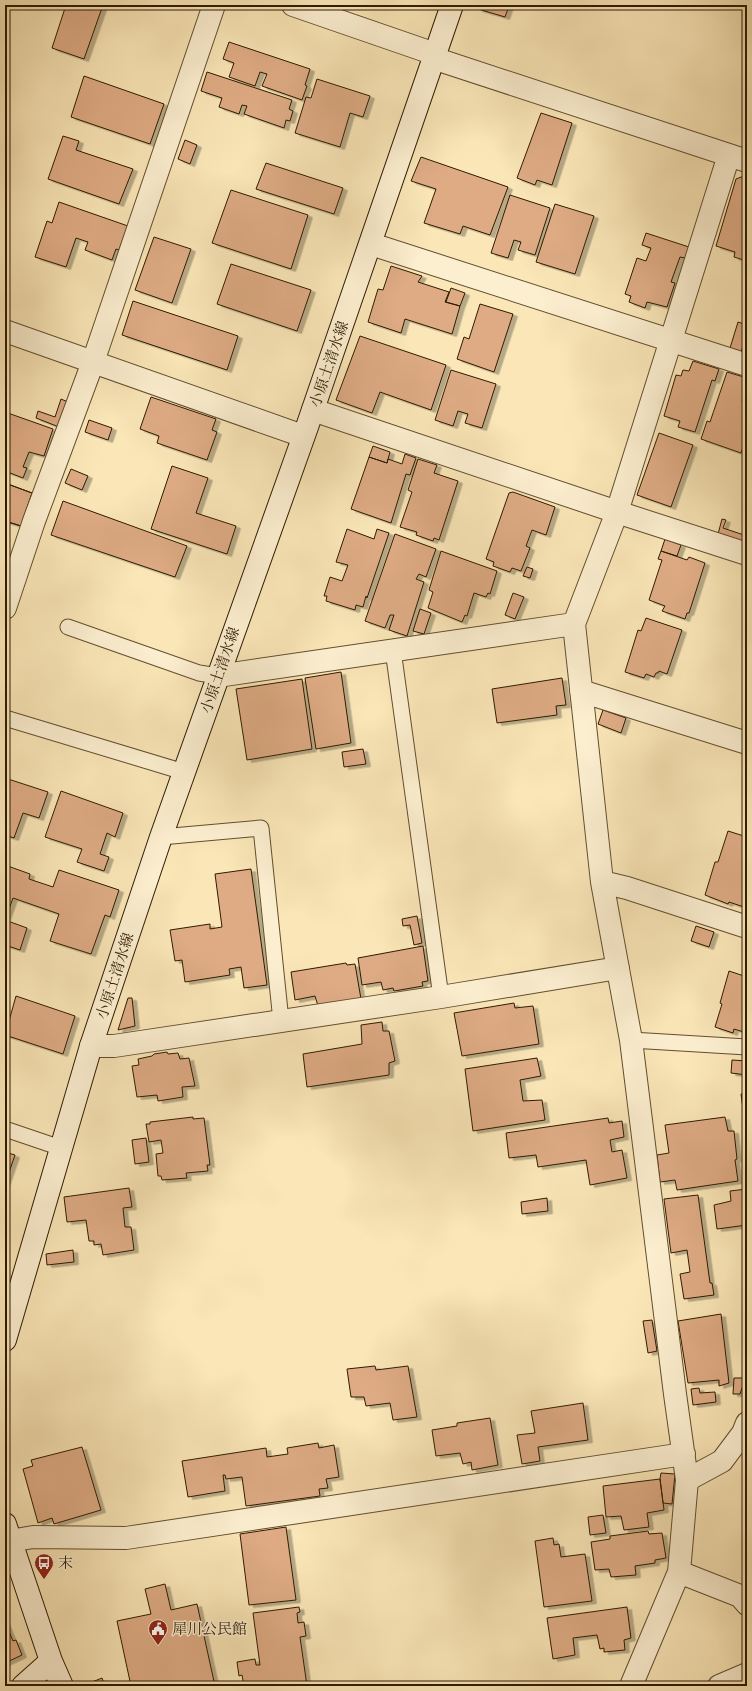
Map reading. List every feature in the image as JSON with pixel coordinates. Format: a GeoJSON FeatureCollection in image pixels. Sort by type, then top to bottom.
{"type":"FeatureCollection","features":[{"type":"Feature","properties":{"kind":"street"},"geometry":{"type":"LineString","coordinates":[[5,608],[34,520],[93,362],[214,5]]}},
{"type":"Feature","properties":{"kind":"street"},"geometry":{"type":"LineString","coordinates":[[293,5],[434,56],[738,158],[671,340],[617,512],[574,624],[580,691],[602,882],[631,1040],[687,1480],[679,1572],[631,1686]]}},
{"type":"Feature","properties":{"kind":"street","name":"小原土清水線"},"geometry":{"type":"LineString","coordinates":[[5,1340],[91,1046],[161,837],[313,410],[452,5]]}},
{"type":"Feature","properties":{"kind":"street"},"geometry":{"type":"LineString","coordinates":[[371,244],[747,365]]}},
{"type":"Feature","properties":{"kind":"street"},"geometry":{"type":"LineString","coordinates":[[5,331],[303,436]]}},
{"type":"Feature","properties":{"kind":"street"},"geometry":{"type":"LineString","coordinates":[[313,410],[747,554]]}},
{"type":"Feature","properties":{"kind":"street"},"geometry":{"type":"LineString","coordinates":[[218,676],[574,624]]}},
{"type":"Feature","properties":{"kind":"street"},"geometry":{"type":"LineString","coordinates":[[580,691],[747,743]]}},
{"type":"Feature","properties":{"kind":"street"},"geometry":{"type":"LineString","coordinates":[[602,882],[627,888],[747,927]]}},
{"type":"Feature","properties":{"kind":"street"},"geometry":{"type":"LineString","coordinates":[[91,1046],[114,1046],[441,997],[618,968]]}},
{"type":"Feature","properties":{"kind":"street"},"geometry":{"type":"LineString","coordinates":[[687,1480],[722,1461],[744,1433],[747,1423]]}},
{"type":"Feature","properties":{"kind":"street"},"geometry":{"type":"LineString","coordinates":[[62,1686],[51,1661],[8,1532],[33,1536],[126,1538],[684,1454]]}},
{"type":"Feature","properties":{"kind":"street"},"geometry":{"type":"LineString","coordinates":[[679,1572],[740,1596],[747,1604]]}},
{"type":"Feature","properties":{"kind":"street"},"geometry":{"type":"LineString","coordinates":[[23,1686],[51,1661]]}},
{"type":"Feature","properties":{"kind":"street"},"geometry":{"type":"LineString","coordinates":[[719,1686],[747,1674]]}},
{"type":"Feature","properties":{"kind":"lane"},"geometry":{"type":"LineString","coordinates":[[68,627],[200,673],[218,676]]}},
{"type":"Feature","properties":{"kind":"lane"},"geometry":{"type":"LineString","coordinates":[[393,650],[441,997]]}},
{"type":"Feature","properties":{"kind":"lane"},"geometry":{"type":"LineString","coordinates":[[5,718],[184,772]]}},
{"type":"Feature","properties":{"kind":"lane"},"geometry":{"type":"LineString","coordinates":[[161,837],[261,828],[281,1021]]}},
{"type":"Feature","properties":{"kind":"lane"},"geometry":{"type":"LineString","coordinates":[[631,1040],[747,1047]]}},
{"type":"Feature","properties":{"kind":"lane"},"geometry":{"type":"LineString","coordinates":[[5,1129],[61,1148]]}},
{"type":"Feature","properties":{"kind":"building"},"geometry":{"type":"Polygon","coordinates":[[[66,5],[103,5],[84,59],[52,48],[66,5]]]}},
{"type":"Feature","properties":{"kind":"building"},"geometry":{"type":"Polygon","coordinates":[[[480,5],[509,6],[505,17],[478,9],[480,5]]]}},
{"type":"Feature","properties":{"kind":"building"},"geometry":{"type":"Polygon","coordinates":[[[229,42],[310,69],[305,85],[307,86],[302,100],[262,86],[267,74],[260,72],[255,86],[229,77],[234,63],[223,59],[229,42]]]}},
{"type":"Feature","properties":{"kind":"building"},"geometry":{"type":"Polygon","coordinates":[[[207,72],[292,100],[289,109],[293,111],[290,121],[286,120],[284,128],[244,114],[247,106],[242,105],[239,114],[219,107],[222,98],[201,91],[207,72]]]}},
{"type":"Feature","properties":{"kind":"building"},"geometry":{"type":"Polygon","coordinates":[[[84,76],[164,104],[150,144],[71,117],[84,76]]]}},
{"type":"Feature","properties":{"kind":"building"},"geometry":{"type":"Polygon","coordinates":[[[317,79],[370,96],[363,117],[350,113],[340,147],[295,133],[306,97],[311,98],[317,79]]]}},
{"type":"Feature","properties":{"kind":"building"},"geometry":{"type":"Polygon","coordinates":[[[541,113],[572,123],[552,185],[537,180],[535,185],[517,178],[541,113]]]}},
{"type":"Feature","properties":{"kind":"building"},"geometry":{"type":"Polygon","coordinates":[[[63,136],[79,141],[76,150],[133,169],[119,204],[48,179],[63,136]]]}},
{"type":"Feature","properties":{"kind":"building"},"geometry":{"type":"Polygon","coordinates":[[[185,140],[197,145],[190,164],[178,159],[185,140]]]}},
{"type":"Feature","properties":{"kind":"building"},"geometry":{"type":"Polygon","coordinates":[[[421,157],[508,187],[490,235],[463,226],[460,234],[424,223],[436,189],[411,181],[421,157]]]}},
{"type":"Feature","properties":{"kind":"building"},"geometry":{"type":"Polygon","coordinates":[[[266,163],[343,188],[334,214],[256,189],[266,163]]]}},
{"type":"Feature","properties":{"kind":"building"},"geometry":{"type":"Polygon","coordinates":[[[744,176],[747,177],[747,261],[734,257],[735,252],[716,246],[736,179],[744,176]]]}},
{"type":"Feature","properties":{"kind":"building"},"geometry":{"type":"Polygon","coordinates":[[[231,190],[308,215],[291,269],[212,243],[231,190]]]}},
{"type":"Feature","properties":{"kind":"building"},"geometry":{"type":"Polygon","coordinates":[[[510,195],[550,208],[535,255],[518,250],[521,242],[514,240],[508,258],[491,253],[510,195]]]}},
{"type":"Feature","properties":{"kind":"building"},"geometry":{"type":"Polygon","coordinates":[[[59,202],[128,226],[119,250],[116,249],[112,260],[85,250],[88,242],[76,238],[66,267],[35,257],[47,221],[52,223],[59,202]]]}},
{"type":"Feature","properties":{"kind":"building"},"geometry":{"type":"Polygon","coordinates":[[[555,204],[594,216],[575,274],[536,262],[555,204]]]}},
{"type":"Feature","properties":{"kind":"building"},"geometry":{"type":"Polygon","coordinates":[[[646,233],[689,247],[685,258],[680,257],[671,282],[675,283],[667,307],[647,302],[645,308],[629,302],[631,296],[625,294],[637,258],[646,261],[651,248],[642,245],[646,233]]]}},
{"type":"Feature","properties":{"kind":"building"},"geometry":{"type":"Polygon","coordinates":[[[154,237],[191,249],[172,303],[135,290],[154,237]]]}},
{"type":"Feature","properties":{"kind":"building"},"geometry":{"type":"Polygon","coordinates":[[[231,264],[311,290],[297,331],[217,304],[231,264]]]}},
{"type":"Feature","properties":{"kind":"building"},"geometry":{"type":"Polygon","coordinates":[[[391,266],[422,276],[418,282],[449,292],[445,302],[460,306],[452,334],[405,319],[401,333],[368,322],[378,289],[383,290],[391,266]]]}},
{"type":"Feature","properties":{"kind":"building"},"geometry":{"type":"Polygon","coordinates":[[[451,288],[465,293],[460,306],[446,302],[451,288]]]}},
{"type":"Feature","properties":{"kind":"building"},"geometry":{"type":"Polygon","coordinates":[[[133,301],[238,336],[227,370],[122,335],[133,301]]]}},
{"type":"Feature","properties":{"kind":"building"},"geometry":{"type":"Polygon","coordinates":[[[480,304],[513,314],[494,372],[457,359],[464,337],[469,339],[480,304]]]}},
{"type":"Feature","properties":{"kind":"building"},"geometry":{"type":"Polygon","coordinates":[[[738,322],[747,325],[747,334],[741,352],[730,348],[738,322]]]}},
{"type":"Feature","properties":{"kind":"building"},"geometry":{"type":"Polygon","coordinates":[[[360,336],[446,365],[431,410],[380,392],[372,413],[336,400],[360,336]]]}},
{"type":"Feature","properties":{"kind":"building"},"geometry":{"type":"Polygon","coordinates":[[[693,361],[719,369],[715,381],[712,380],[695,432],[678,427],[680,421],[664,416],[676,375],[681,376],[683,370],[689,371],[693,361]]]}},
{"type":"Feature","properties":{"kind":"building"},"geometry":{"type":"Polygon","coordinates":[[[451,370],[496,384],[482,428],[465,423],[468,414],[458,411],[453,426],[435,420],[451,370]]]}},
{"type":"Feature","properties":{"kind":"building"},"geometry":{"type":"Polygon","coordinates":[[[727,372],[747,378],[747,386],[742,401],[747,402],[747,435],[741,453],[701,439],[707,421],[710,422],[727,372]]]}},
{"type":"Feature","properties":{"kind":"building"},"geometry":{"type":"Polygon","coordinates":[[[151,397],[216,419],[212,430],[217,432],[207,460],[157,443],[159,436],[140,429],[151,397]]]}},
{"type":"Feature","properties":{"kind":"building"},"geometry":{"type":"Polygon","coordinates":[[[61,399],[68,402],[59,427],[36,418],[38,411],[55,417],[61,399]]]}},
{"type":"Feature","properties":{"kind":"building"},"geometry":{"type":"Polygon","coordinates":[[[5,412],[53,429],[44,456],[29,452],[23,467],[27,468],[23,478],[5,471],[5,412]]]}},
{"type":"Feature","properties":{"kind":"building"},"geometry":{"type":"Polygon","coordinates":[[[89,420],[112,428],[108,440],[85,432],[89,420]]]}},
{"type":"Feature","properties":{"kind":"building"},"geometry":{"type":"Polygon","coordinates":[[[659,433],[693,445],[671,507],[637,495],[659,433]]]}},
{"type":"Feature","properties":{"kind":"building"},"geometry":{"type":"Polygon","coordinates":[[[373,446],[390,452],[387,463],[369,457],[373,446]]]}},
{"type":"Feature","properties":{"kind":"building"},"geometry":{"type":"Polygon","coordinates":[[[405,454],[416,458],[410,475],[406,474],[391,523],[351,509],[369,457],[387,463],[388,459],[402,464],[405,454]]]}},
{"type":"Feature","properties":{"kind":"building"},"geometry":{"type":"Polygon","coordinates":[[[418,459],[437,465],[434,473],[458,481],[439,540],[434,538],[433,541],[416,535],[417,532],[400,527],[412,492],[408,490],[418,459]]]}},
{"type":"Feature","properties":{"kind":"building"},"geometry":{"type":"Polygon","coordinates":[[[172,466],[208,478],[196,513],[236,526],[227,554],[151,529],[172,466]]]}},
{"type":"Feature","properties":{"kind":"building"},"geometry":{"type":"Polygon","coordinates":[[[71,469],[88,476],[82,490],[65,483],[71,469]]]}},
{"type":"Feature","properties":{"kind":"building"},"geometry":{"type":"Polygon","coordinates":[[[5,483],[32,493],[21,526],[5,521],[5,483]]]}},
{"type":"Feature","properties":{"kind":"building"},"geometry":{"type":"Polygon","coordinates":[[[5,483],[32,493],[21,526],[5,521],[5,483]]]}},
{"type":"Feature","properties":{"kind":"building"},"geometry":{"type":"Polygon","coordinates":[[[513,492],[555,507],[546,535],[532,530],[526,546],[530,548],[521,571],[512,568],[510,572],[493,566],[494,562],[486,559],[509,493],[513,492]]]}},
{"type":"Feature","properties":{"kind":"building"},"geometry":{"type":"Polygon","coordinates":[[[63,501],[187,546],[175,577],[51,535],[63,501]]]}},
{"type":"Feature","properties":{"kind":"building"},"geometry":{"type":"Polygon","coordinates":[[[722,519],[726,520],[723,528],[747,536],[746,542],[718,534],[722,519]]]}},
{"type":"Feature","properties":{"kind":"building"},"geometry":{"type":"Polygon","coordinates":[[[347,529],[374,539],[377,529],[389,533],[367,598],[366,596],[363,607],[356,605],[355,610],[326,601],[327,596],[324,596],[330,577],[342,581],[348,565],[336,562],[347,529]]]}},
{"type":"Feature","properties":{"kind":"building"},"geometry":{"type":"Polygon","coordinates":[[[395,534],[436,549],[426,577],[419,574],[416,579],[424,582],[407,636],[389,630],[394,615],[390,615],[385,628],[365,621],[395,534]]]}},
{"type":"Feature","properties":{"kind":"building"},"geometry":{"type":"Polygon","coordinates":[[[665,539],[681,545],[677,556],[661,551],[665,539]]]}},
{"type":"Feature","properties":{"kind":"building"},"geometry":{"type":"Polygon","coordinates":[[[441,551],[497,571],[490,594],[488,593],[486,597],[474,593],[467,616],[465,615],[462,622],[428,608],[433,592],[429,590],[441,551]]]}},
{"type":"Feature","properties":{"kind":"building"},"geometry":{"type":"Polygon","coordinates":[[[661,551],[687,560],[689,557],[705,563],[689,613],[687,613],[685,619],[662,611],[665,606],[649,600],[662,560],[658,559],[661,551]]]}},
{"type":"Feature","properties":{"kind":"building"},"geometry":{"type":"Polygon","coordinates":[[[527,567],[533,569],[530,578],[523,576],[527,567]]]}},
{"type":"Feature","properties":{"kind":"building"},"geometry":{"type":"Polygon","coordinates":[[[513,593],[524,597],[515,619],[505,615],[513,593]]]}},
{"type":"Feature","properties":{"kind":"building"},"geometry":{"type":"Polygon","coordinates":[[[420,609],[431,613],[424,634],[413,631],[420,609]]]}},
{"type":"Feature","properties":{"kind":"building"},"geometry":{"type":"Polygon","coordinates":[[[646,618],[682,630],[667,674],[659,671],[654,677],[646,674],[644,678],[625,672],[638,630],[641,631],[646,618]]]}},
{"type":"Feature","properties":{"kind":"building"},"geometry":{"type":"Polygon","coordinates":[[[341,672],[351,743],[316,749],[305,678],[341,672]]]}},
{"type":"Feature","properties":{"kind":"building"},"geometry":{"type":"Polygon","coordinates":[[[562,678],[566,705],[556,706],[557,715],[497,723],[492,689],[562,678]]]}},
{"type":"Feature","properties":{"kind":"building"},"geometry":{"type":"Polygon","coordinates":[[[302,679],[312,749],[247,760],[236,689],[302,679]]]}},
{"type":"Feature","properties":{"kind":"building"},"geometry":{"type":"Polygon","coordinates":[[[603,710],[626,718],[621,733],[598,724],[603,710]]]}},
{"type":"Feature","properties":{"kind":"building"},"geometry":{"type":"Polygon","coordinates":[[[363,749],[366,764],[344,767],[342,752],[363,749]]]}},
{"type":"Feature","properties":{"kind":"building"},"geometry":{"type":"Polygon","coordinates":[[[5,778],[48,792],[39,818],[23,813],[14,838],[5,835],[5,778]]]}},
{"type":"Feature","properties":{"kind":"building"},"geometry":{"type":"Polygon","coordinates":[[[61,791],[123,813],[115,837],[107,833],[100,854],[109,857],[104,871],[77,862],[82,849],[45,837],[61,791]]]}},
{"type":"Feature","properties":{"kind":"building"},"geometry":{"type":"Polygon","coordinates":[[[728,831],[747,837],[747,908],[729,902],[728,904],[705,895],[715,862],[718,862],[728,831]]]}},
{"type":"Feature","properties":{"kind":"building"},"geometry":{"type":"Polygon","coordinates":[[[5,865],[30,874],[29,879],[53,887],[59,870],[119,890],[110,917],[105,915],[91,954],[50,941],[59,914],[13,898],[5,920],[5,865]]]}},
{"type":"Feature","properties":{"kind":"building"},"geometry":{"type":"Polygon","coordinates":[[[251,869],[267,985],[244,988],[241,967],[229,969],[230,975],[185,982],[182,960],[175,961],[170,930],[210,924],[210,929],[222,927],[215,874],[251,869]]]}},
{"type":"Feature","properties":{"kind":"building"},"geometry":{"type":"Polygon","coordinates":[[[417,916],[422,943],[414,945],[410,925],[403,926],[402,919],[417,916]]]}},
{"type":"Feature","properties":{"kind":"building"},"geometry":{"type":"Polygon","coordinates":[[[5,920],[27,928],[20,950],[5,945],[5,920]]]}},
{"type":"Feature","properties":{"kind":"building"},"geometry":{"type":"Polygon","coordinates":[[[696,926],[714,932],[709,947],[691,941],[696,926]]]}},
{"type":"Feature","properties":{"kind":"building"},"geometry":{"type":"Polygon","coordinates":[[[423,946],[428,981],[422,982],[423,986],[394,991],[393,988],[383,990],[381,982],[362,985],[358,958],[423,946]]]}},
{"type":"Feature","properties":{"kind":"building"},"geometry":{"type":"Polygon","coordinates":[[[346,963],[347,965],[355,964],[361,999],[318,1006],[315,996],[295,1000],[291,972],[346,963]]]}},
{"type":"Feature","properties":{"kind":"building"},"geometry":{"type":"Polygon","coordinates":[[[729,971],[747,977],[747,1033],[734,1029],[733,1033],[715,1027],[722,1004],[720,1003],[729,971]]]}},
{"type":"Feature","properties":{"kind":"building"},"geometry":{"type":"Polygon","coordinates":[[[16,996],[75,1016],[63,1054],[5,1035],[16,996]]]}},
{"type":"Feature","properties":{"kind":"building"},"geometry":{"type":"Polygon","coordinates":[[[128,998],[132,998],[135,1026],[118,1030],[128,998]]]}},
{"type":"Feature","properties":{"kind":"building"},"geometry":{"type":"Polygon","coordinates":[[[514,1003],[515,1008],[533,1006],[539,1044],[462,1056],[454,1013],[514,1003]]]}},
{"type":"Feature","properties":{"kind":"building"},"geometry":{"type":"Polygon","coordinates":[[[382,1022],[383,1031],[389,1031],[395,1061],[389,1063],[389,1075],[307,1087],[303,1054],[362,1044],[361,1025],[382,1022]]]}},
{"type":"Feature","properties":{"kind":"building"},"geometry":{"type":"Polygon","coordinates":[[[167,1052],[168,1054],[178,1053],[180,1059],[189,1058],[195,1086],[182,1087],[183,1097],[158,1101],[157,1095],[137,1097],[132,1066],[139,1065],[138,1059],[167,1052]]]}},
{"type":"Feature","properties":{"kind":"building"},"geometry":{"type":"Polygon","coordinates":[[[537,1058],[541,1076],[520,1080],[523,1101],[542,1100],[545,1120],[473,1131],[465,1069],[537,1058]]]}},
{"type":"Feature","properties":{"kind":"building"},"geometry":{"type":"Polygon","coordinates":[[[732,1060],[747,1061],[747,1075],[731,1073],[732,1060]]]}},
{"type":"Feature","properties":{"kind":"building"},"geometry":{"type":"Polygon","coordinates":[[[741,1094],[747,1094],[747,1139],[741,1094]]]}},
{"type":"Feature","properties":{"kind":"building"},"geometry":{"type":"Polygon","coordinates":[[[193,1117],[193,1119],[204,1118],[210,1165],[207,1165],[208,1171],[186,1173],[187,1178],[162,1180],[161,1176],[158,1176],[156,1154],[163,1153],[161,1140],[149,1142],[146,1124],[150,1124],[150,1122],[193,1117]]]}},
{"type":"Feature","properties":{"kind":"building"},"geometry":{"type":"Polygon","coordinates":[[[725,1117],[728,1131],[734,1131],[737,1159],[735,1160],[738,1181],[677,1190],[675,1180],[660,1182],[657,1155],[669,1153],[665,1125],[725,1117]]]}},
{"type":"Feature","properties":{"kind":"building"},"geometry":{"type":"Polygon","coordinates":[[[608,1118],[609,1123],[622,1121],[624,1137],[610,1140],[612,1152],[622,1150],[627,1178],[590,1185],[586,1160],[538,1167],[536,1155],[509,1158],[506,1133],[608,1118]]]}},
{"type":"Feature","properties":{"kind":"building"},"geometry":{"type":"Polygon","coordinates":[[[146,1138],[149,1162],[135,1164],[132,1140],[146,1138]]]}},
{"type":"Feature","properties":{"kind":"building"},"geometry":{"type":"Polygon","coordinates":[[[5,1152],[15,1155],[5,1184],[5,1152]]]}},
{"type":"Feature","properties":{"kind":"building"},"geometry":{"type":"Polygon","coordinates":[[[129,1188],[132,1207],[123,1208],[125,1227],[131,1227],[134,1250],[103,1255],[101,1244],[94,1245],[94,1241],[89,1241],[86,1220],[67,1222],[64,1197],[129,1188]]]}},
{"type":"Feature","properties":{"kind":"building"},"geometry":{"type":"Polygon","coordinates":[[[747,1189],[747,1225],[717,1229],[714,1205],[731,1201],[730,1191],[747,1189]]]}},
{"type":"Feature","properties":{"kind":"building"},"geometry":{"type":"Polygon","coordinates":[[[698,1195],[710,1283],[712,1283],[714,1295],[684,1299],[680,1274],[690,1272],[687,1250],[671,1253],[664,1199],[698,1195]]]}},
{"type":"Feature","properties":{"kind":"building"},"geometry":{"type":"Polygon","coordinates":[[[547,1198],[548,1211],[522,1214],[521,1202],[547,1198]]]}},
{"type":"Feature","properties":{"kind":"building"},"geometry":{"type":"Polygon","coordinates":[[[73,1250],[74,1262],[47,1265],[46,1254],[73,1250]]]}},
{"type":"Feature","properties":{"kind":"building"},"geometry":{"type":"Polygon","coordinates":[[[721,1314],[729,1383],[719,1386],[719,1380],[688,1383],[678,1321],[721,1314]]]}},
{"type":"Feature","properties":{"kind":"building"},"geometry":{"type":"Polygon","coordinates":[[[652,1320],[657,1351],[648,1353],[643,1321],[652,1320]]]}},
{"type":"Feature","properties":{"kind":"building"},"geometry":{"type":"Polygon","coordinates":[[[375,1366],[376,1370],[408,1366],[417,1417],[393,1420],[390,1403],[366,1406],[364,1397],[351,1397],[347,1369],[375,1366]]]}},
{"type":"Feature","properties":{"kind":"building"},"geometry":{"type":"Polygon","coordinates":[[[734,1378],[744,1378],[740,1394],[733,1394],[734,1378]]]}},
{"type":"Feature","properties":{"kind":"building"},"geometry":{"type":"Polygon","coordinates":[[[699,1388],[700,1393],[715,1392],[716,1402],[693,1405],[691,1389],[699,1388]]]}},
{"type":"Feature","properties":{"kind":"building"},"geometry":{"type":"Polygon","coordinates":[[[583,1403],[588,1440],[538,1447],[540,1461],[522,1464],[517,1435],[535,1433],[531,1411],[583,1403]]]}},
{"type":"Feature","properties":{"kind":"building"},"geometry":{"type":"Polygon","coordinates":[[[490,1418],[498,1465],[472,1470],[471,1462],[463,1464],[460,1453],[436,1456],[432,1430],[457,1426],[457,1423],[490,1418]]]}},
{"type":"Feature","properties":{"kind":"building"},"geometry":{"type":"Polygon","coordinates":[[[318,1443],[319,1448],[334,1445],[339,1477],[326,1479],[328,1488],[319,1489],[320,1496],[246,1506],[242,1477],[226,1479],[225,1475],[223,1475],[225,1491],[188,1497],[182,1461],[266,1448],[267,1457],[288,1454],[287,1448],[318,1443]]]}},
{"type":"Feature","properties":{"kind":"building"},"geometry":{"type":"Polygon","coordinates":[[[82,1447],[101,1510],[54,1524],[52,1518],[38,1523],[23,1469],[33,1466],[31,1460],[82,1447]]]}},
{"type":"Feature","properties":{"kind":"building"},"geometry":{"type":"Polygon","coordinates":[[[661,1473],[675,1474],[672,1504],[663,1503],[660,1479],[661,1473]]]}},
{"type":"Feature","properties":{"kind":"building"},"geometry":{"type":"Polygon","coordinates":[[[660,1479],[664,1510],[647,1513],[649,1527],[624,1530],[621,1516],[606,1517],[603,1486],[660,1479]]]}},
{"type":"Feature","properties":{"kind":"building"},"geometry":{"type":"Polygon","coordinates":[[[603,1515],[606,1533],[590,1535],[588,1517],[603,1515]]]}},
{"type":"Feature","properties":{"kind":"building"},"geometry":{"type":"Polygon","coordinates":[[[286,1527],[296,1600],[249,1605],[240,1534],[286,1527]]]}},
{"type":"Feature","properties":{"kind":"building"},"geometry":{"type":"Polygon","coordinates":[[[648,1531],[649,1534],[662,1533],[666,1558],[655,1560],[655,1563],[635,1566],[636,1575],[611,1577],[609,1569],[595,1570],[591,1542],[610,1539],[610,1536],[648,1531]]]}},
{"type":"Feature","properties":{"kind":"building"},"geometry":{"type":"Polygon","coordinates":[[[553,1538],[554,1545],[559,1544],[561,1557],[585,1554],[592,1601],[544,1607],[535,1541],[553,1538]]]}},
{"type":"Feature","properties":{"kind":"building"},"geometry":{"type":"Polygon","coordinates":[[[165,1584],[171,1610],[197,1604],[215,1686],[131,1686],[117,1621],[151,1614],[145,1589],[165,1584]]]}},
{"type":"Feature","properties":{"kind":"building"},"geometry":{"type":"Polygon","coordinates":[[[299,1607],[300,1612],[297,1613],[298,1623],[304,1622],[306,1636],[300,1637],[307,1686],[244,1686],[242,1675],[239,1676],[237,1662],[255,1659],[256,1665],[260,1665],[253,1613],[299,1607]]]}},
{"type":"Feature","properties":{"kind":"building"},"geometry":{"type":"Polygon","coordinates":[[[627,1607],[631,1638],[624,1640],[625,1650],[604,1652],[604,1648],[600,1649],[597,1635],[573,1638],[575,1655],[553,1659],[547,1618],[627,1607]]]}},
{"type":"Feature","properties":{"kind":"building"},"geometry":{"type":"Polygon","coordinates":[[[5,1622],[13,1641],[16,1640],[22,1655],[5,1663],[5,1622]]]}},
{"type":"Feature","properties":{"kind":"building"},"geometry":{"type":"Polygon","coordinates":[[[102,1678],[105,1686],[94,1686],[92,1682],[102,1678]]]}},
{"type":"Feature","properties":{"kind":"place","name":"末"},"geometry":{"type":"Point","coordinates":[44,1580]}},
{"type":"Feature","properties":{"kind":"place","name":"犀川公民館"},"geometry":{"type":"Point","coordinates":[158,1646]}}]}
